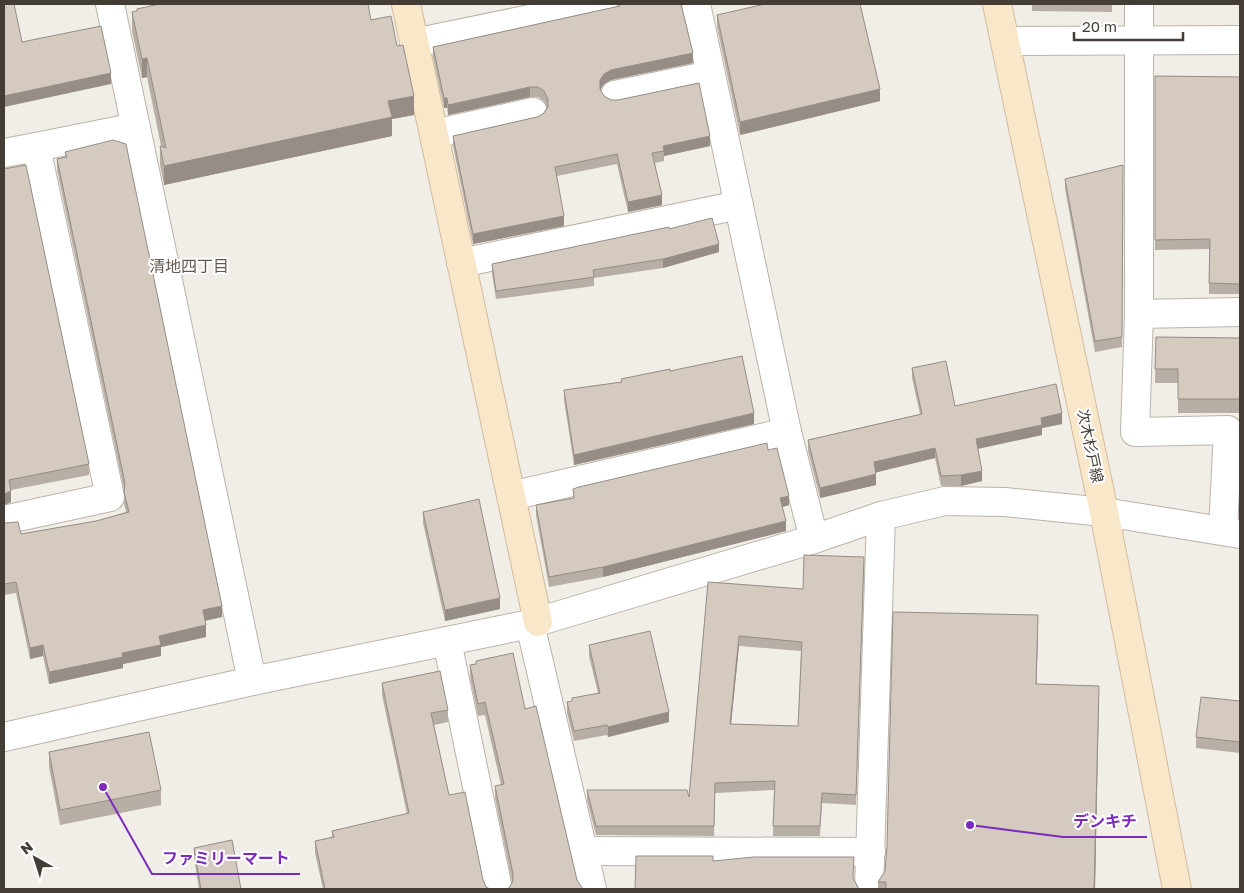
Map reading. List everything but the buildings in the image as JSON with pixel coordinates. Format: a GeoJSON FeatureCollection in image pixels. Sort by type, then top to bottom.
{"type":"FeatureCollection","features":[{"type":"Feature","properties":{"kind":"main road"},"geometry":{"type":"LineString","coordinates":[[406,4],[511,496],[534,623]]}},
{"type":"Feature","properties":{"kind":"main road","name":"次木杉戸線"},"geometry":{"type":"LineString","coordinates":[[997,4],[1104,512],[1177,889]]}},
{"type":"Feature","properties":{"kind":"street"},"geometry":{"type":"LineString","coordinates":[[110,4],[252,681]]}},
{"type":"Feature","properties":{"kind":"street"},"geometry":{"type":"LineString","coordinates":[[414,43],[603,4]]}},
{"type":"Feature","properties":{"kind":"street"},"geometry":{"type":"LineString","coordinates":[[4,737],[252,681],[534,623],[814,539],[881,516],[945,500],[1005,502],[1104,512],[1232,532],[1228,430],[1135,432],[1139,314],[1139,4]]}},
{"type":"Feature","properties":{"kind":"street"},"geometry":{"type":"LineString","coordinates":[[703,5],[711,75],[788,432],[814,539]]}},
{"type":"Feature","properties":{"kind":"street"},"geometry":{"type":"LineString","coordinates":[[1005,41],[1240,40]]}},
{"type":"Feature","properties":{"kind":"street"},"geometry":{"type":"LineString","coordinates":[[615,95],[711,75]]}},
{"type":"Feature","properties":{"kind":"street"},"geometry":{"type":"LineString","coordinates":[[434,134],[533,112]]}},
{"type":"Feature","properties":{"kind":"street"},"geometry":{"type":"LineString","coordinates":[[4,153],[136,127]]}},
{"type":"Feature","properties":{"kind":"street"},"geometry":{"type":"LineString","coordinates":[[4,520],[110,497],[36,147]]}},
{"type":"Feature","properties":{"kind":"street"},"geometry":{"type":"LineString","coordinates":[[462,263],[739,205]]}},
{"type":"Feature","properties":{"kind":"street"},"geometry":{"type":"LineString","coordinates":[[1139,314],[1240,312]]}},
{"type":"Feature","properties":{"kind":"street"},"geometry":{"type":"LineString","coordinates":[[511,496],[788,432]]}},
{"type":"Feature","properties":{"kind":"street"},"geometry":{"type":"LineString","coordinates":[[869,889],[881,516]]}},
{"type":"Feature","properties":{"kind":"street"},"geometry":{"type":"LineString","coordinates":[[534,623],[592,889]]}},
{"type":"Feature","properties":{"kind":"street"},"geometry":{"type":"LineString","coordinates":[[447,641],[498,889]]}},
{"type":"Feature","properties":{"kind":"street"},"geometry":{"type":"LineString","coordinates":[[583,852],[870,852]]}},
{"type":"Feature","properties":{"kind":"place","name":"ファミリーマート"},"geometry":{"type":"Point","coordinates":[103,787]}},
{"type":"Feature","properties":{"kind":"place","name":"デンキチ"},"geometry":{"type":"Point","coordinates":[970,825]}},
{"type":"Feature","properties":{"kind":"district","name":"清地四丁目"},"geometry":{"type":"Point","coordinates":[189,266]}}]}
